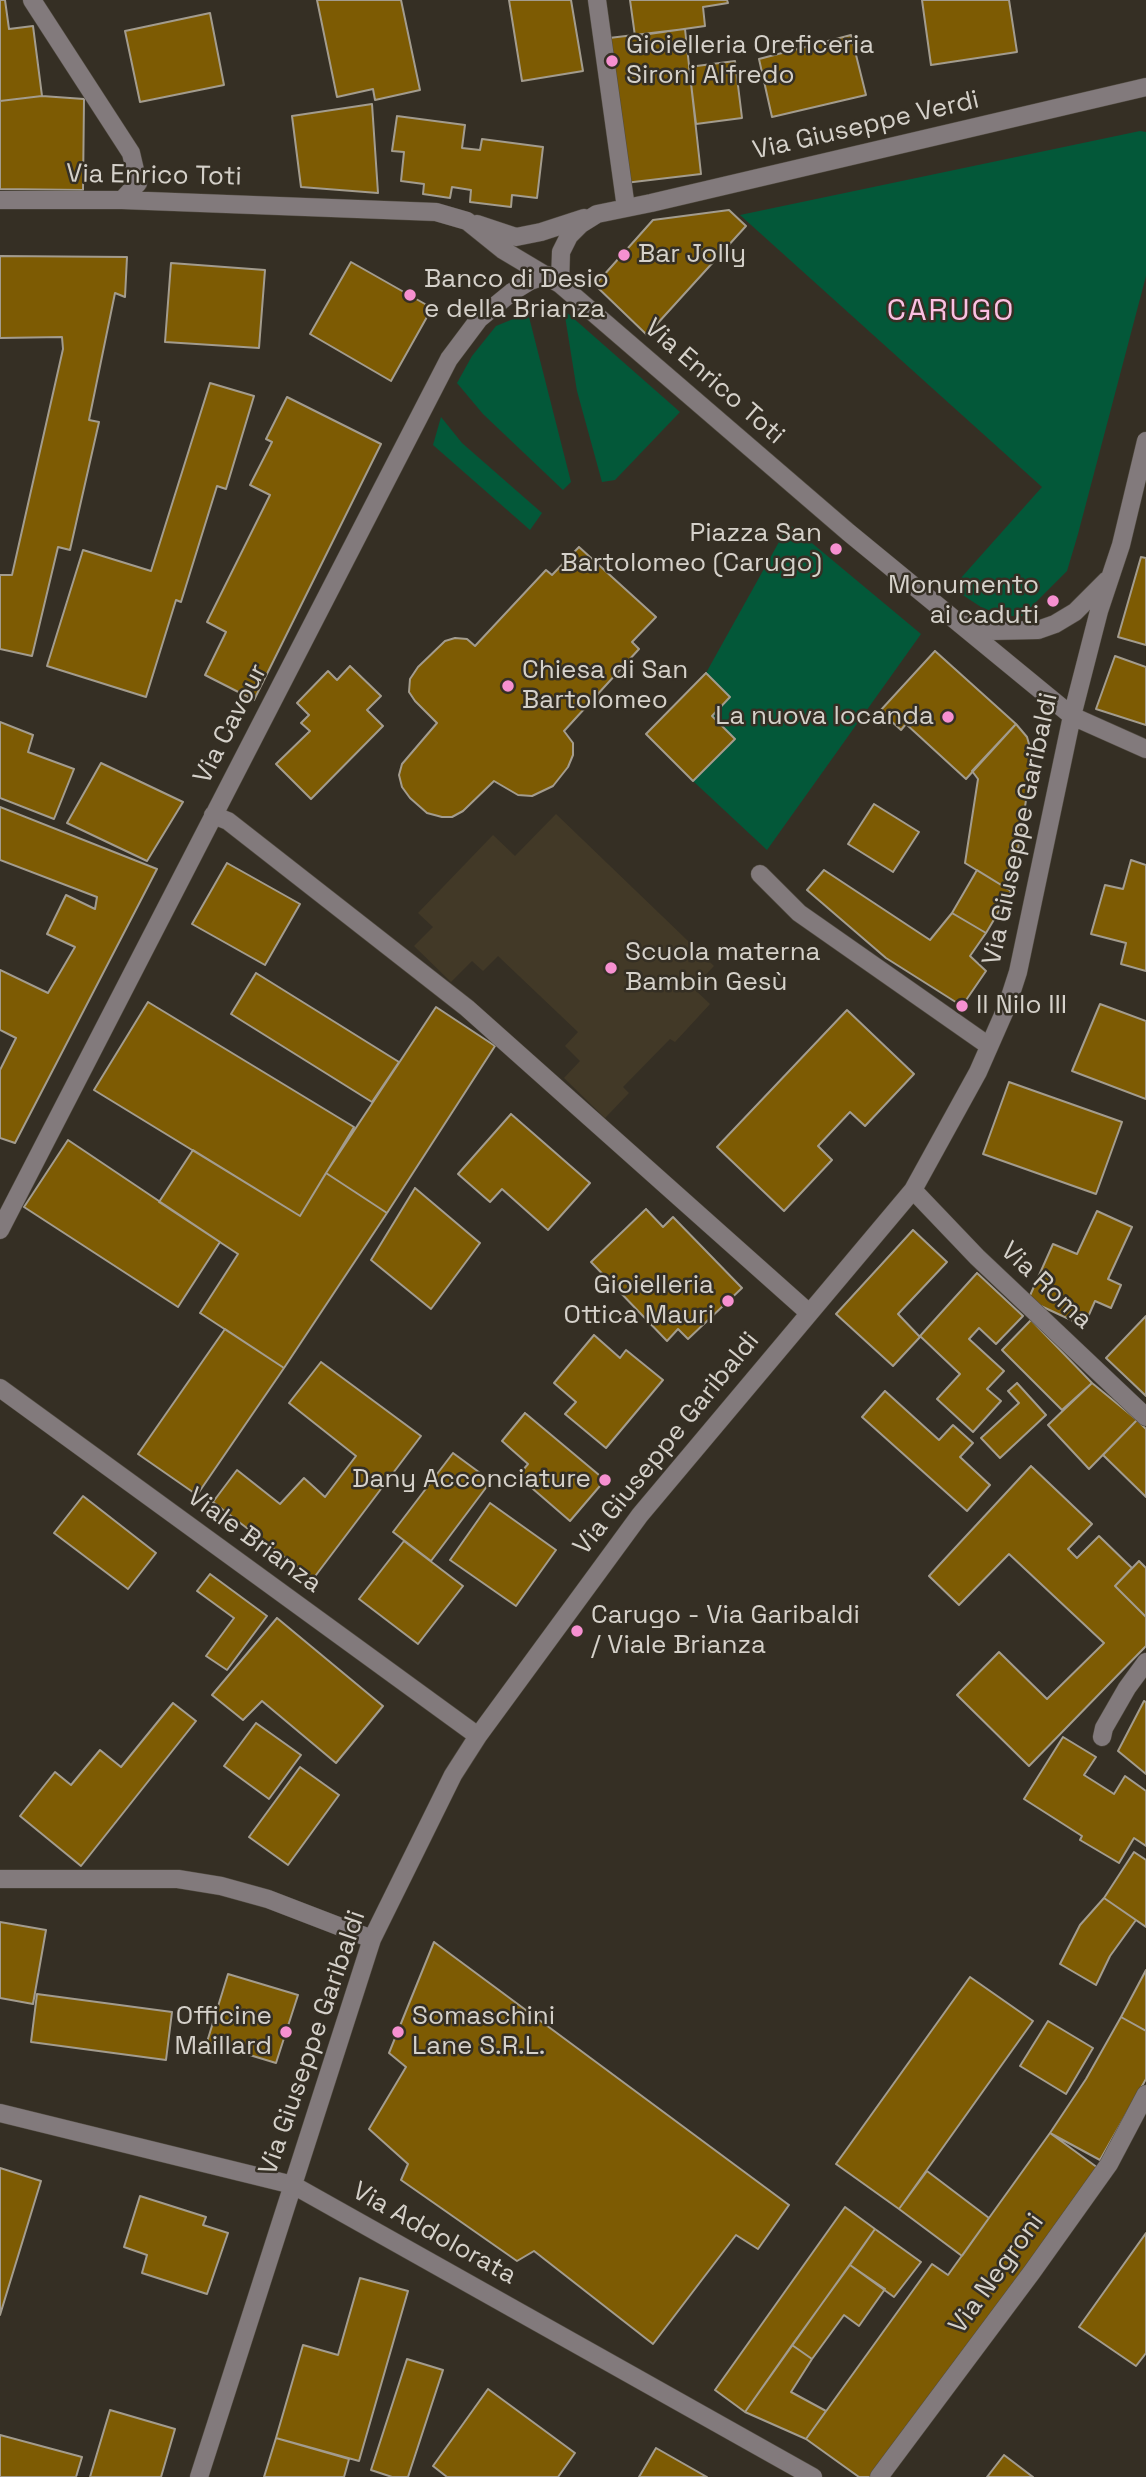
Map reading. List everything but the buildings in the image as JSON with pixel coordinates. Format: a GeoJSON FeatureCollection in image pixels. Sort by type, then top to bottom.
{"type":"FeatureCollection","features":[{"type":"Feature","properties":{"kind":"street"},"geometry":{"type":"LineString","coordinates":[[32,0],[131,153],[138,183],[122,200]]}},
{"type":"Feature","properties":{"kind":"street"},"geometry":{"type":"LineString","coordinates":[[597,0],[626,208]]}},
{"type":"Feature","properties":{"kind":"street","name":"Via Giuseppe Verdi"},"geometry":{"type":"LineString","coordinates":[[467,220],[516,237],[597,214],[1146,87]]}},
{"type":"Feature","properties":{"kind":"street","name":"Via Enrico Toti"},"geometry":{"type":"LineString","coordinates":[[0,200],[122,200],[436,212],[467,220],[503,250],[554,280],[958,624],[1072,716],[1146,749]]}},
{"type":"Feature","properties":{"kind":"street","name":"Via Giuseppe Verdi"},"geometry":{"type":"LineString","coordinates":[[554,280],[561,252],[569,236],[597,214]]}},
{"type":"Feature","properties":{"kind":"street","name":"Via Cavour"},"geometry":{"type":"LineString","coordinates":[[0,1230],[449,359],[479,319],[512,292],[530,281],[554,280]]}},
{"type":"Feature","properties":{"kind":"street","name":"Via Giuseppe Garibaldi"},"geometry":{"type":"LineString","coordinates":[[199,2477],[372,1938],[435,1809],[478,1736],[640,1515],[913,1190],[956,1116],[989,1046],[1007,1006],[1021,959],[1072,716],[1146,442]]}},
{"type":"Feature","properties":{"kind":"street","name":"Via Enrico Toti"},"geometry":{"type":"LineString","coordinates":[[958,624],[990,631],[1038,630],[1075,612],[1111,576]]}},
{"type":"Feature","properties":{"kind":"street"},"geometry":{"type":"LineString","coordinates":[[214,815],[228,821],[467,1008],[808,1312]]}},
{"type":"Feature","properties":{"kind":"street"},"geometry":{"type":"LineString","coordinates":[[760,874],[799,914],[989,1046]]}},
{"type":"Feature","properties":{"kind":"street","name":"Via Roma"},"geometry":{"type":"LineString","coordinates":[[913,1190],[977,1257],[1146,1417]]}},
{"type":"Feature","properties":{"kind":"street","name":"Viale Brianza"},"geometry":{"type":"LineString","coordinates":[[0,1388],[478,1736]]}},
{"type":"Feature","properties":{"kind":"street"},"geometry":{"type":"LineString","coordinates":[[1102,1737],[1104,1728],[1127,1688],[1146,1662]]}},
{"type":"Feature","properties":{"kind":"street"},"geometry":{"type":"LineString","coordinates":[[0,1879],[178,1879],[221,1886],[268,1899],[372,1938]]}},
{"type":"Feature","properties":{"kind":"street","name":"Via Negroni"},"geometry":{"type":"LineString","coordinates":[[879,2477],[1109,2164],[1146,2094]]}},
{"type":"Feature","properties":{"kind":"street","name":"Via Addolorata"},"geometry":{"type":"LineString","coordinates":[[0,2113],[293,2185],[813,2477]]}},
{"type":"Feature","properties":{"kind":"shaded area","name":"Scuola materna Bambin Gesù"},"geometry":{"type":"Polygon","coordinates":[[[556,814],[714,966],[693,988],[710,1004],[675,1042],[670,1039],[623,1087],[629,1093],[605,1118],[564,1078],[580,1061],[565,1046],[578,1032],[498,956],[483,971],[472,961],[451,982],[414,946],[433,927],[418,913],[493,835],[515,856],[556,814]]]}},
{"type":"Feature","properties":{"kind":"green space"},"geometry":{"type":"Polygon","coordinates":[[[1140,131],[1146,132],[1146,276],[1067,571],[1022,616],[996,613],[981,607],[952,588],[1042,487],[740,215],[1140,131]]]}},
{"type":"Feature","properties":{"kind":"green space"},"geometry":{"type":"Polygon","coordinates":[[[564,310],[680,412],[615,480],[602,482],[577,391],[564,310]]]}},
{"type":"Feature","properties":{"kind":"green space"},"geometry":{"type":"Polygon","coordinates":[[[528,313],[571,482],[563,490],[483,414],[457,383],[472,356],[496,326],[528,313]]]}},
{"type":"Feature","properties":{"kind":"green space"},"geometry":{"type":"Polygon","coordinates":[[[441,417],[462,443],[542,513],[530,530],[433,445],[441,417]]]}},
{"type":"Feature","properties":{"kind":"green space"},"geometry":{"type":"Polygon","coordinates":[[[789,524],[921,634],[767,850],[693,781],[735,739],[712,716],[706,673],[789,524]]]}},
{"type":"Feature","properties":{"kind":"place","name":"Gioielleria Oreficeria Sironi Alfredo"},"geometry":{"type":"Point","coordinates":[612,61]}},
{"type":"Feature","properties":{"kind":"place","name":"Bar Jolly"},"geometry":{"type":"Point","coordinates":[624,255]}},
{"type":"Feature","properties":{"kind":"place","name":"Banco di Desio e della Brianza"},"geometry":{"type":"Point","coordinates":[410,295]}},
{"type":"Feature","properties":{"kind":"place","name":"Piazza San Bartolomeo (Carugo)"},"geometry":{"type":"Point","coordinates":[836,549]}},
{"type":"Feature","properties":{"kind":"place","name":"Monumento ai caduti"},"geometry":{"type":"Point","coordinates":[1053,601]}},
{"type":"Feature","properties":{"kind":"place","name":"Chiesa di San Bartolomeo"},"geometry":{"type":"Point","coordinates":[508,686]}},
{"type":"Feature","properties":{"kind":"place","name":"La nuova locanda"},"geometry":{"type":"Point","coordinates":[948,717]}},
{"type":"Feature","properties":{"kind":"place","name":"Scuola materna Bambin Gesù"},"geometry":{"type":"Point","coordinates":[611,968]}},
{"type":"Feature","properties":{"kind":"place","name":"Il Nilo III"},"geometry":{"type":"Point","coordinates":[962,1006]}},
{"type":"Feature","properties":{"kind":"place","name":"Gioielleria Ottica Mauri"},"geometry":{"type":"Point","coordinates":[728,1301]}},
{"type":"Feature","properties":{"kind":"place","name":"Dany Acconciature"},"geometry":{"type":"Point","coordinates":[605,1480]}},
{"type":"Feature","properties":{"kind":"place","name":"Carugo - Via Garibaldi / Viale Brianza"},"geometry":{"type":"Point","coordinates":[577,1631]}},
{"type":"Feature","properties":{"kind":"place","name":"Officine Maillard"},"geometry":{"type":"Point","coordinates":[286,2032]}},
{"type":"Feature","properties":{"kind":"place","name":"Somaschini Lane S.R.L."},"geometry":{"type":"Point","coordinates":[398,2032]}},
{"type":"Feature","properties":{"kind":"district","name":"CARUGO"},"geometry":{"type":"Point","coordinates":[951,312]}}]}
